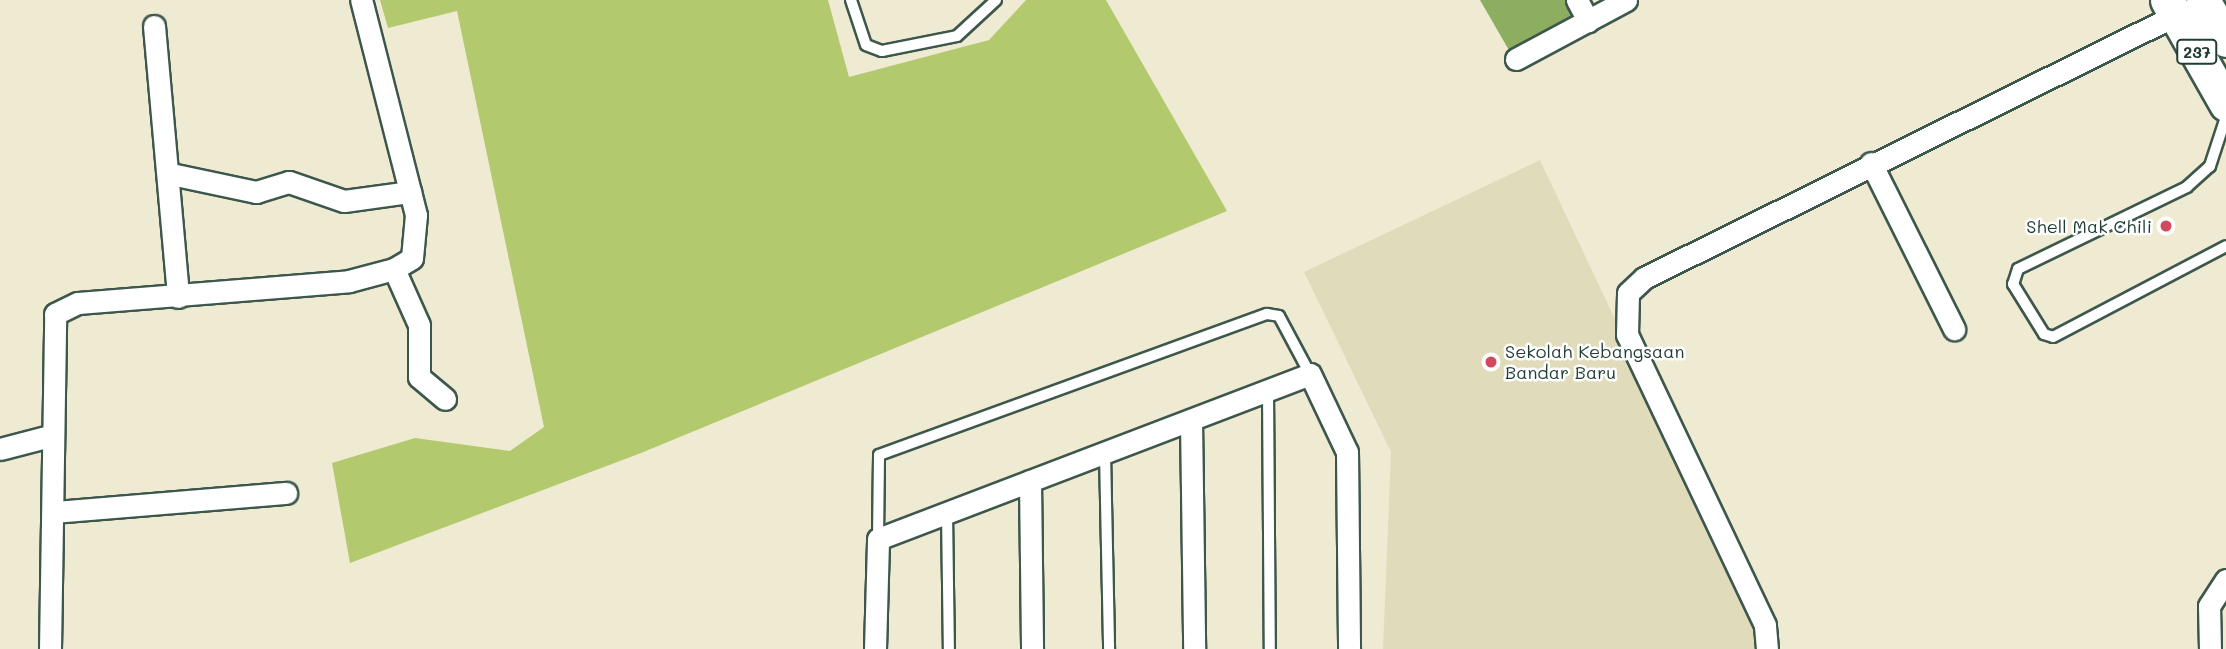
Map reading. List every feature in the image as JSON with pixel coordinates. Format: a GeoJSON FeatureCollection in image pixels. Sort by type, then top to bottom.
{"type":"FeatureCollection","features":[{"type":"Feature","properties":{"kind":"main road","name":"237"},"geometry":{"type":"LineString","coordinates":[[2201,12],[2226,104]]}},
{"type":"Feature","properties":{"kind":"street"},"geometry":{"type":"LineString","coordinates":[[50,649],[54,512],[50,436],[55,314],[78,303],[178,297],[349,281],[394,270],[412,258],[417,240],[410,192],[361,0]]}},
{"type":"Feature","properties":{"kind":"street"},"geometry":{"type":"LineString","coordinates":[[1577,0],[1588,20]]}},
{"type":"Feature","properties":{"kind":"street"},"geometry":{"type":"LineString","coordinates":[[1516,59],[1626,0]]}},
{"type":"Feature","properties":{"kind":"street"},"geometry":{"type":"LineString","coordinates":[[1767,649],[1765,625],[1627,335],[1624,303],[1644,278],[1871,163],[2201,12]]}},
{"type":"Feature","properties":{"kind":"street"},"geometry":{"type":"LineString","coordinates":[[154,26],[171,174],[178,297]]}},
{"type":"Feature","properties":{"kind":"street"},"geometry":{"type":"LineString","coordinates":[[1871,163],[1954,329]]}},
{"type":"Feature","properties":{"kind":"street"},"geometry":{"type":"LineString","coordinates":[[171,174],[256,192],[289,182],[344,201],[410,192]]}},
{"type":"Feature","properties":{"kind":"street"},"geometry":{"type":"LineString","coordinates":[[394,270],[419,325],[419,377],[445,398]]}},
{"type":"Feature","properties":{"kind":"street"},"geometry":{"type":"LineString","coordinates":[[875,649],[878,539],[1310,374],[1348,460],[1349,649]]}},
{"type":"Feature","properties":{"kind":"street"},"geometry":{"type":"LineString","coordinates":[[1191,420],[1194,649]]}},
{"type":"Feature","properties":{"kind":"street"},"geometry":{"type":"LineString","coordinates":[[0,449],[50,436]]}},
{"type":"Feature","properties":{"kind":"street"},"geometry":{"type":"LineString","coordinates":[[1030,481],[1032,649]]}},
{"type":"Feature","properties":{"kind":"street"},"geometry":{"type":"LineString","coordinates":[[54,512],[286,493]]}},
{"type":"Feature","properties":{"kind":"street"},"geometry":{"type":"LineString","coordinates":[[2210,649],[2209,606],[2226,580]]}},
{"type":"Feature","properties":{"kind":"lane"},"geometry":{"type":"LineString","coordinates":[[851,0],[866,45],[882,51],[957,36],[996,0]]}},
{"type":"Feature","properties":{"kind":"lane"},"geometry":{"type":"LineString","coordinates":[[2226,117],[2210,166],[2187,187],[2018,269],[2013,284],[2044,334],[2053,337],[2226,246]]}},
{"type":"Feature","properties":{"kind":"lane"},"geometry":{"type":"LineString","coordinates":[[878,539],[879,455],[1266,314],[1279,316],[1310,374]]}},
{"type":"Feature","properties":{"kind":"lane"},"geometry":{"type":"LineString","coordinates":[[1268,390],[1270,649]]}},
{"type":"Feature","properties":{"kind":"lane"},"geometry":{"type":"LineString","coordinates":[[1105,453],[1109,649]]}},
{"type":"Feature","properties":{"kind":"lane"},"geometry":{"type":"LineString","coordinates":[[947,513],[949,649]]}},
{"type":"Feature","properties":{"kind":"shaded area","name":"Sekolah Kebangsaan Bandar Baru"},"geometry":{"type":"Polygon","coordinates":[[[1540,160],[1759,625],[1758,649],[1383,649],[1391,452],[1304,272],[1540,160]]]}},
{"type":"Feature","properties":{"kind":"green space"},"geometry":{"type":"Polygon","coordinates":[[[380,0],[828,0],[849,77],[989,40],[1026,0],[1106,0],[1227,211],[641,453],[350,563],[332,463],[415,438],[510,451],[544,427],[457,11],[388,28],[380,0]]]}},
{"type":"Feature","properties":{"kind":"green space"},"geometry":{"type":"Polygon","coordinates":[[[1480,0],[1565,0],[1575,18],[1510,52],[1480,0]]]}},
{"type":"Feature","properties":{"kind":"place","name":"Shell Mak Chili"},"geometry":{"type":"Point","coordinates":[2166,226]}},
{"type":"Feature","properties":{"kind":"place","name":"Sekolah Kebangsaan Bandar Baru"},"geometry":{"type":"Point","coordinates":[1491,362]}}]}
